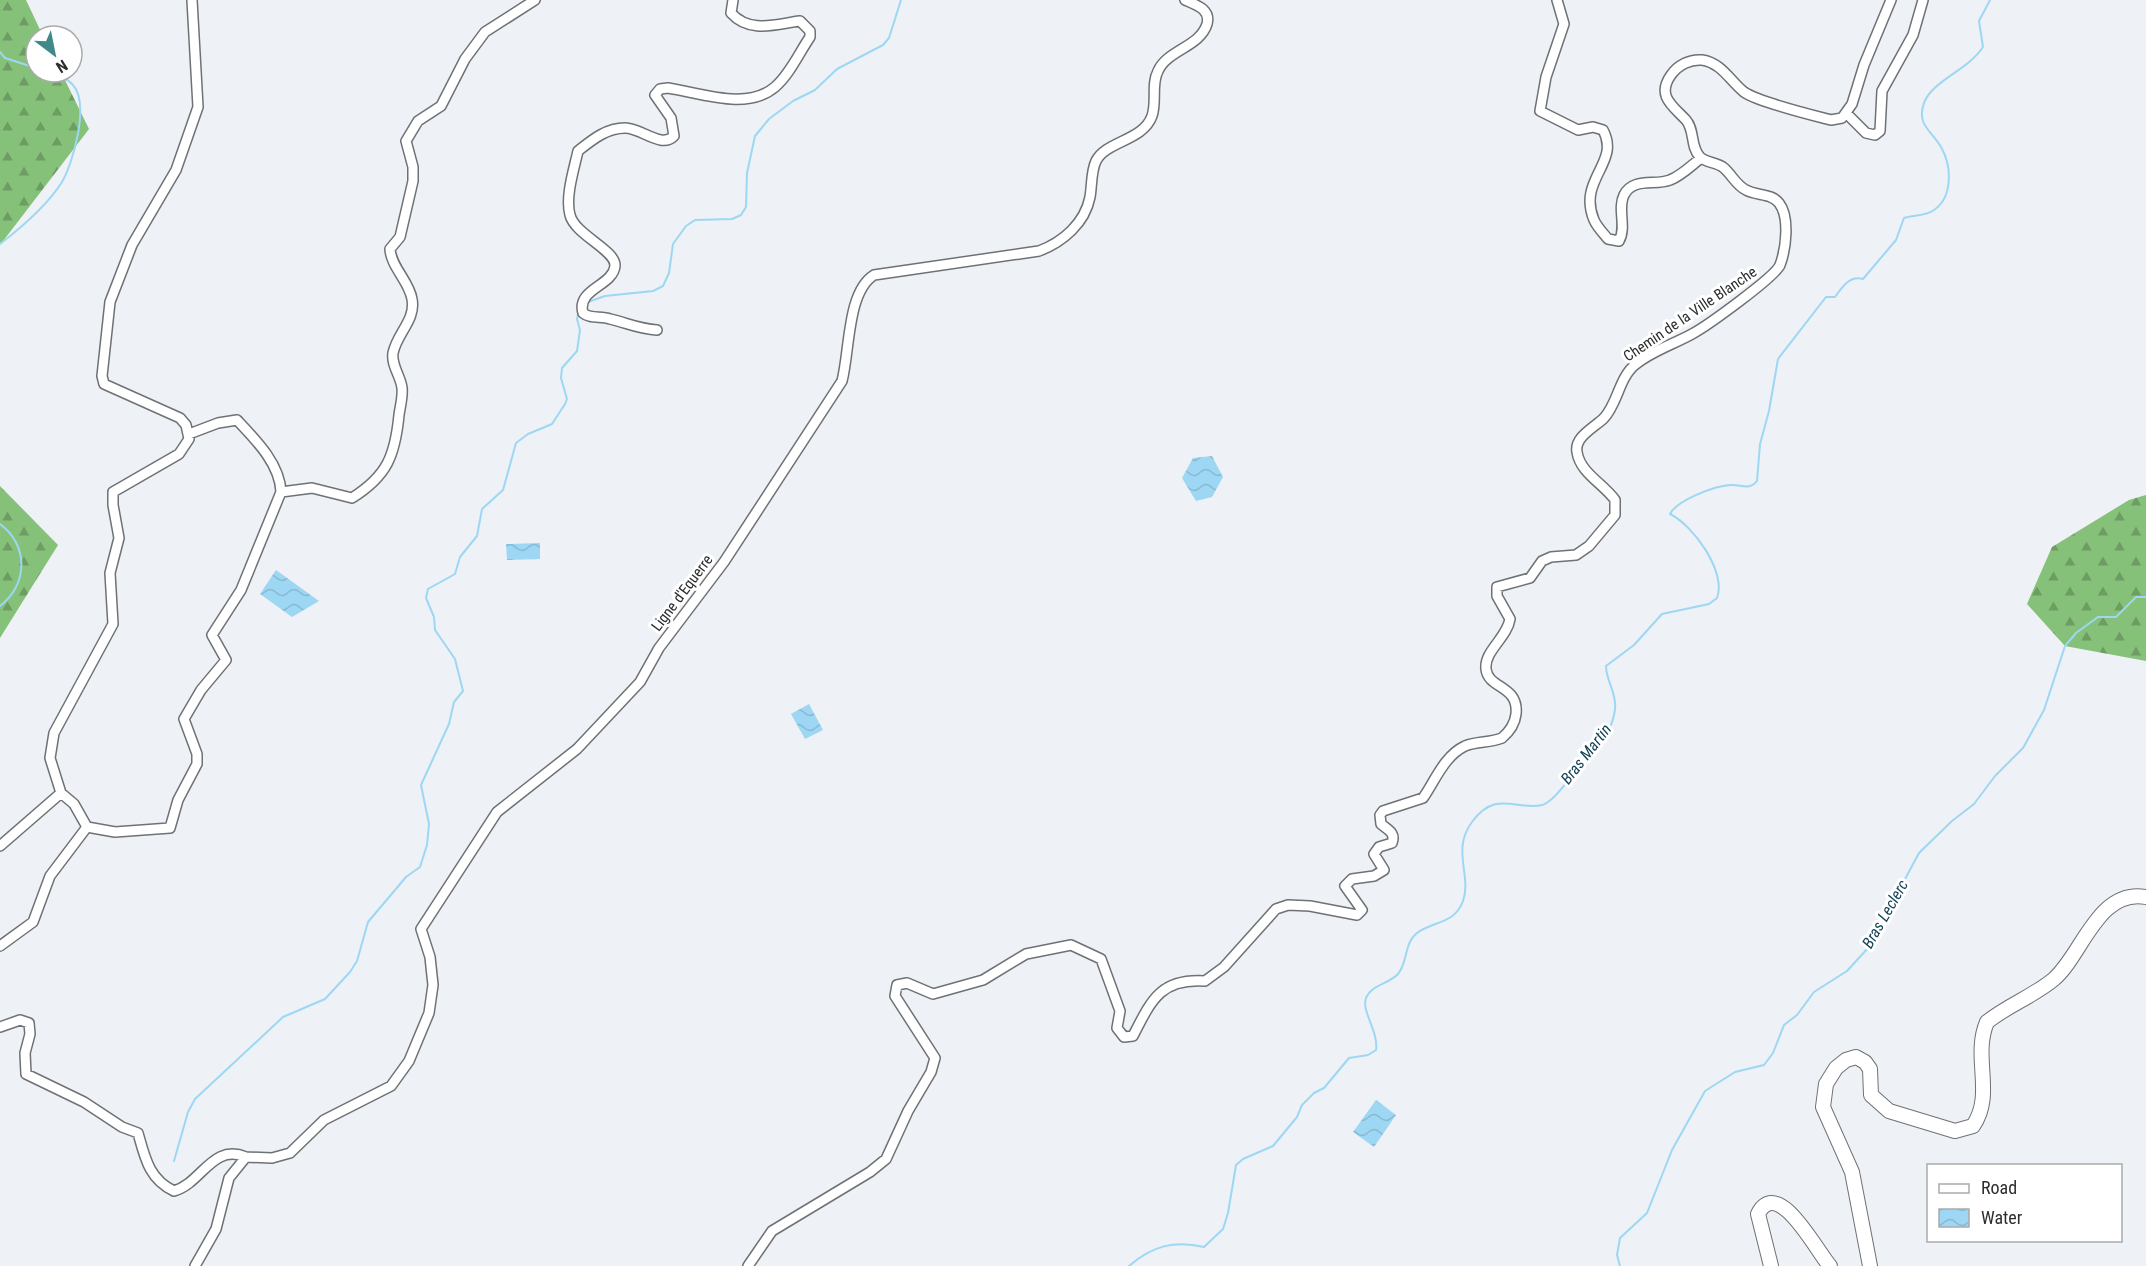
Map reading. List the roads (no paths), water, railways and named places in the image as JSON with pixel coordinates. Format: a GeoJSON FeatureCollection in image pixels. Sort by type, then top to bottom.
{"type":"FeatureCollection","features":[{"type":"Feature","properties":{"kind":"main road"},"geometry":{"type":"LineString","coordinates":[[1869,1266],[1857,1192],[1823,1107],[1826,1084],[1836,1068],[1846,1060],[1856,1058],[1865,1062],[1870,1069],[1871,1095],[1889,1111],[1955,1131],[1973,1126],[1984,1102],[1980,1047],[1987,1022],[2053,981],[2064,969],[2097,920],[2112,905],[2127,897],[2146,897]]}},
{"type":"Feature","properties":{"kind":"main road"},"geometry":{"type":"LineString","coordinates":[[1771,1266],[1758,1214],[1762,1205],[1770,1202],[1778,1203],[1802,1226],[1830,1266]]}},
{"type":"Feature","properties":{"kind":"street"},"geometry":{"type":"LineString","coordinates":[[87,827],[74,804],[61,793],[50,758],[54,733],[113,624],[110,573],[119,538],[113,492],[184,450],[189,434],[180,418],[104,384],[102,375],[110,302],[132,245],[176,170],[198,107],[192,0]]}},
{"type":"Feature","properties":{"kind":"street"},"geometry":{"type":"LineString","coordinates":[[281,492],[312,488],[352,498],[376,482],[385,470],[397,440],[403,393],[392,359],[393,351],[411,318],[413,308],[410,291],[390,249],[400,237],[413,181],[413,167],[406,141],[418,121],[441,106],[465,59],[485,32],[535,0]]}},
{"type":"Feature","properties":{"kind":"street"},"geometry":{"type":"LineString","coordinates":[[657,330],[635,328],[609,318],[588,317],[583,313],[582,304],[587,295],[611,275],[615,267],[614,261],[582,234],[569,212],[578,151],[604,132],[623,128],[636,129],[663,142],[669,141],[674,136],[674,126],[655,96],[660,89],[668,87],[736,99],[754,99],[777,86],[810,37],[810,31],[800,21],[775,26],[750,25],[731,13],[733,0]]}},
{"type":"Feature","properties":{"kind":"street","name":"Ligne d'Equerre"},"geometry":{"type":"LineString","coordinates":[[246,1157],[272,1158],[290,1154],[324,1120],[392,1086],[409,1061],[429,1013],[433,985],[430,957],[421,929],[432,909],[448,891],[481,833],[497,812],[577,749],[640,682],[659,648],[724,562],[842,381],[849,356],[852,312],[863,281],[874,274],[1039,251],[1054,245],[1074,230],[1090,200],[1096,161],[1101,154],[1146,126],[1152,115],[1157,71],[1168,58],[1191,43],[1207,25],[1207,14],[1202,7],[1185,0]]}},
{"type":"Feature","properties":{"kind":"street"},"geometry":{"type":"LineString","coordinates":[[1557,0],[1564,24],[1546,77],[1540,111],[1578,130],[1593,126],[1603,130],[1609,142],[1608,154],[1589,194],[1594,220],[1608,239],[1619,241],[1623,233],[1622,198],[1628,188],[1646,182],[1670,180],[1701,158],[1695,150],[1690,126],[1673,110],[1666,98],[1666,85],[1671,76],[1686,63],[1705,60],[1721,68],[1745,93],[1831,120],[1842,118],[1852,104],[1864,65],[1891,0]]}},
{"type":"Feature","properties":{"kind":"street"},"geometry":{"type":"LineString","coordinates":[[1846,113],[1866,133],[1875,135],[1880,131],[1882,91],[1913,35],[1923,0]]}},
{"type":"Feature","properties":{"kind":"street","name":"Chemin de la Ville Blanche"},"geometry":{"type":"LineString","coordinates":[[748,1266],[772,1231],[870,1172],[886,1159],[908,1111],[931,1072],[934,1058],[895,996],[897,985],[907,983],[933,994],[983,980],[1026,954],[1071,945],[1101,959],[1120,1011],[1117,1028],[1124,1037],[1132,1036],[1152,1000],[1163,989],[1188,980],[1205,981],[1224,966],[1276,909],[1288,905],[1310,906],[1357,915],[1362,910],[1345,886],[1352,879],[1374,876],[1384,870],[1374,854],[1379,847],[1392,843],[1394,838],[1393,834],[1381,824],[1380,815],[1383,811],[1423,798],[1435,776],[1455,753],[1464,747],[1502,738],[1515,720],[1516,707],[1513,695],[1488,676],[1486,669],[1487,660],[1502,640],[1510,619],[1497,596],[1497,587],[1530,578],[1542,561],[1551,557],[1576,555],[1589,546],[1614,515],[1616,501],[1586,470],[1577,455],[1576,446],[1580,439],[1605,416],[1627,374],[1635,365],[1695,332],[1769,279],[1779,268],[1784,253],[1785,229],[1779,203],[1772,197],[1747,191],[1718,163],[1701,158]]}},
{"type":"Feature","properties":{"kind":"street"},"geometry":{"type":"LineString","coordinates":[[87,827],[115,832],[170,828],[177,800],[197,764],[197,754],[184,719],[201,690],[226,660],[212,636],[241,590],[281,492],[281,482],[275,468],[237,420],[218,423],[189,434]]}},
{"type":"Feature","properties":{"kind":"street"},"geometry":{"type":"LineString","coordinates":[[0,846],[61,793]]}},
{"type":"Feature","properties":{"kind":"street"},"geometry":{"type":"LineString","coordinates":[[0,946],[33,922],[50,876],[87,827]]}},
{"type":"Feature","properties":{"kind":"street"},"geometry":{"type":"LineString","coordinates":[[0,1027],[20,1020],[29,1023],[30,1034],[25,1053],[26,1074],[84,1102],[122,1127],[138,1133],[150,1170],[160,1185],[174,1191],[183,1189],[203,1171],[210,1161],[235,1154],[246,1157],[229,1178],[216,1229],[195,1266]]}},
{"type":"Feature","properties":{"kind":"water"},"geometry":{"type":"Polygon","coordinates":[[[1212,456],[1223,477],[1212,497],[1196,501],[1182,478],[1193,458],[1212,456]]]}},
{"type":"Feature","properties":{"kind":"water"},"geometry":{"type":"Polygon","coordinates":[[[540,543],[540,559],[507,560],[506,544],[540,543]]]}},
{"type":"Feature","properties":{"kind":"water"},"geometry":{"type":"Polygon","coordinates":[[[276,570],[319,601],[292,617],[260,594],[276,570]]]}},
{"type":"Feature","properties":{"kind":"water"},"geometry":{"type":"Polygon","coordinates":[[[809,704],[823,730],[805,739],[791,714],[809,704]]]}},
{"type":"Feature","properties":{"kind":"water"},"geometry":{"type":"Polygon","coordinates":[[[1376,1100],[1396,1115],[1374,1147],[1353,1132],[1376,1100]]]}},
{"type":"Feature","properties":{"kind":"waterway"},"geometry":{"type":"LineString","coordinates":[[588,302],[605,296],[653,291],[663,286],[669,273],[673,244],[686,226],[695,220],[732,219],[741,215],[746,207],[747,173],[755,136],[769,119],[793,101],[815,90],[837,69],[883,45],[889,38],[901,0]]}},
{"type":"Feature","properties":{"kind":"waterway","name":"Bras Martin"},"geometry":{"type":"LineString","coordinates":[[1129,1266],[1146,1254],[1164,1246],[1183,1244],[1204,1247],[1223,1229],[1236,1165],[1243,1159],[1273,1146],[1297,1117],[1302,1105],[1314,1093],[1324,1088],[1349,1058],[1368,1055],[1376,1050],[1375,1036],[1366,1009],[1366,998],[1372,990],[1398,974],[1410,942],[1417,933],[1449,918],[1459,908],[1465,891],[1463,842],[1472,822],[1490,806],[1507,803],[1542,805],[1555,796],[1612,723],[1615,703],[1606,666],[1634,645],[1662,614],[1709,604],[1717,598],[1719,587],[1717,575],[1706,550],[1688,528],[1670,514],[1680,504],[1706,491],[1730,485],[1751,486],[1757,481],[1760,444],[1769,411],[1778,359],[1826,297],[1835,297],[1850,280],[1863,279],[1896,240],[1904,218],[1931,212],[1945,197],[1949,181],[1945,155],[1923,122],[1922,111],[1928,95],[1934,88],[1969,62],[1983,47],[1979,21],[1990,0]]}},
{"type":"Feature","properties":{"kind":"waterway"},"geometry":{"type":"LineString","coordinates":[[0,52],[5,58],[24,64]]}},
{"type":"Feature","properties":{"kind":"waterway"},"geometry":{"type":"LineString","coordinates":[[0,244],[34,216],[62,182],[71,162],[80,119],[78,94],[72,84]]}},
{"type":"Feature","properties":{"kind":"waterway"},"geometry":{"type":"LineString","coordinates":[[174,1161],[188,1112],[195,1099],[283,1017],[325,999],[357,961],[368,922],[406,877],[420,867],[427,845],[429,824],[421,785],[449,724],[454,702],[463,691],[455,659],[435,630],[434,617],[426,598],[428,589],[455,574],[460,557],[477,536],[482,509],[503,490],[516,443],[528,434],[552,424],[565,404],[567,399],[561,378],[562,368],[577,351],[580,330],[577,319],[579,310]]}},
{"type":"Feature","properties":{"kind":"waterway"},"geometry":{"type":"LineString","coordinates":[[0,524],[16,543],[21,565],[16,587],[0,606]]}},
{"type":"Feature","properties":{"kind":"waterway","name":"Bras Leclerc"},"geometry":{"type":"LineString","coordinates":[[1620,1266],[1617,1255],[1620,1238],[1647,1213],[1672,1150],[1705,1091],[1735,1072],[1764,1065],[1773,1053],[1784,1025],[1797,1015],[1814,992],[1847,971],[1868,948],[1919,853],[1952,821],[1974,804],[1995,776],[2023,748],[2044,710],[2065,646],[2076,633],[2098,617],[2116,617],[2136,597],[2146,597]]}}]}
